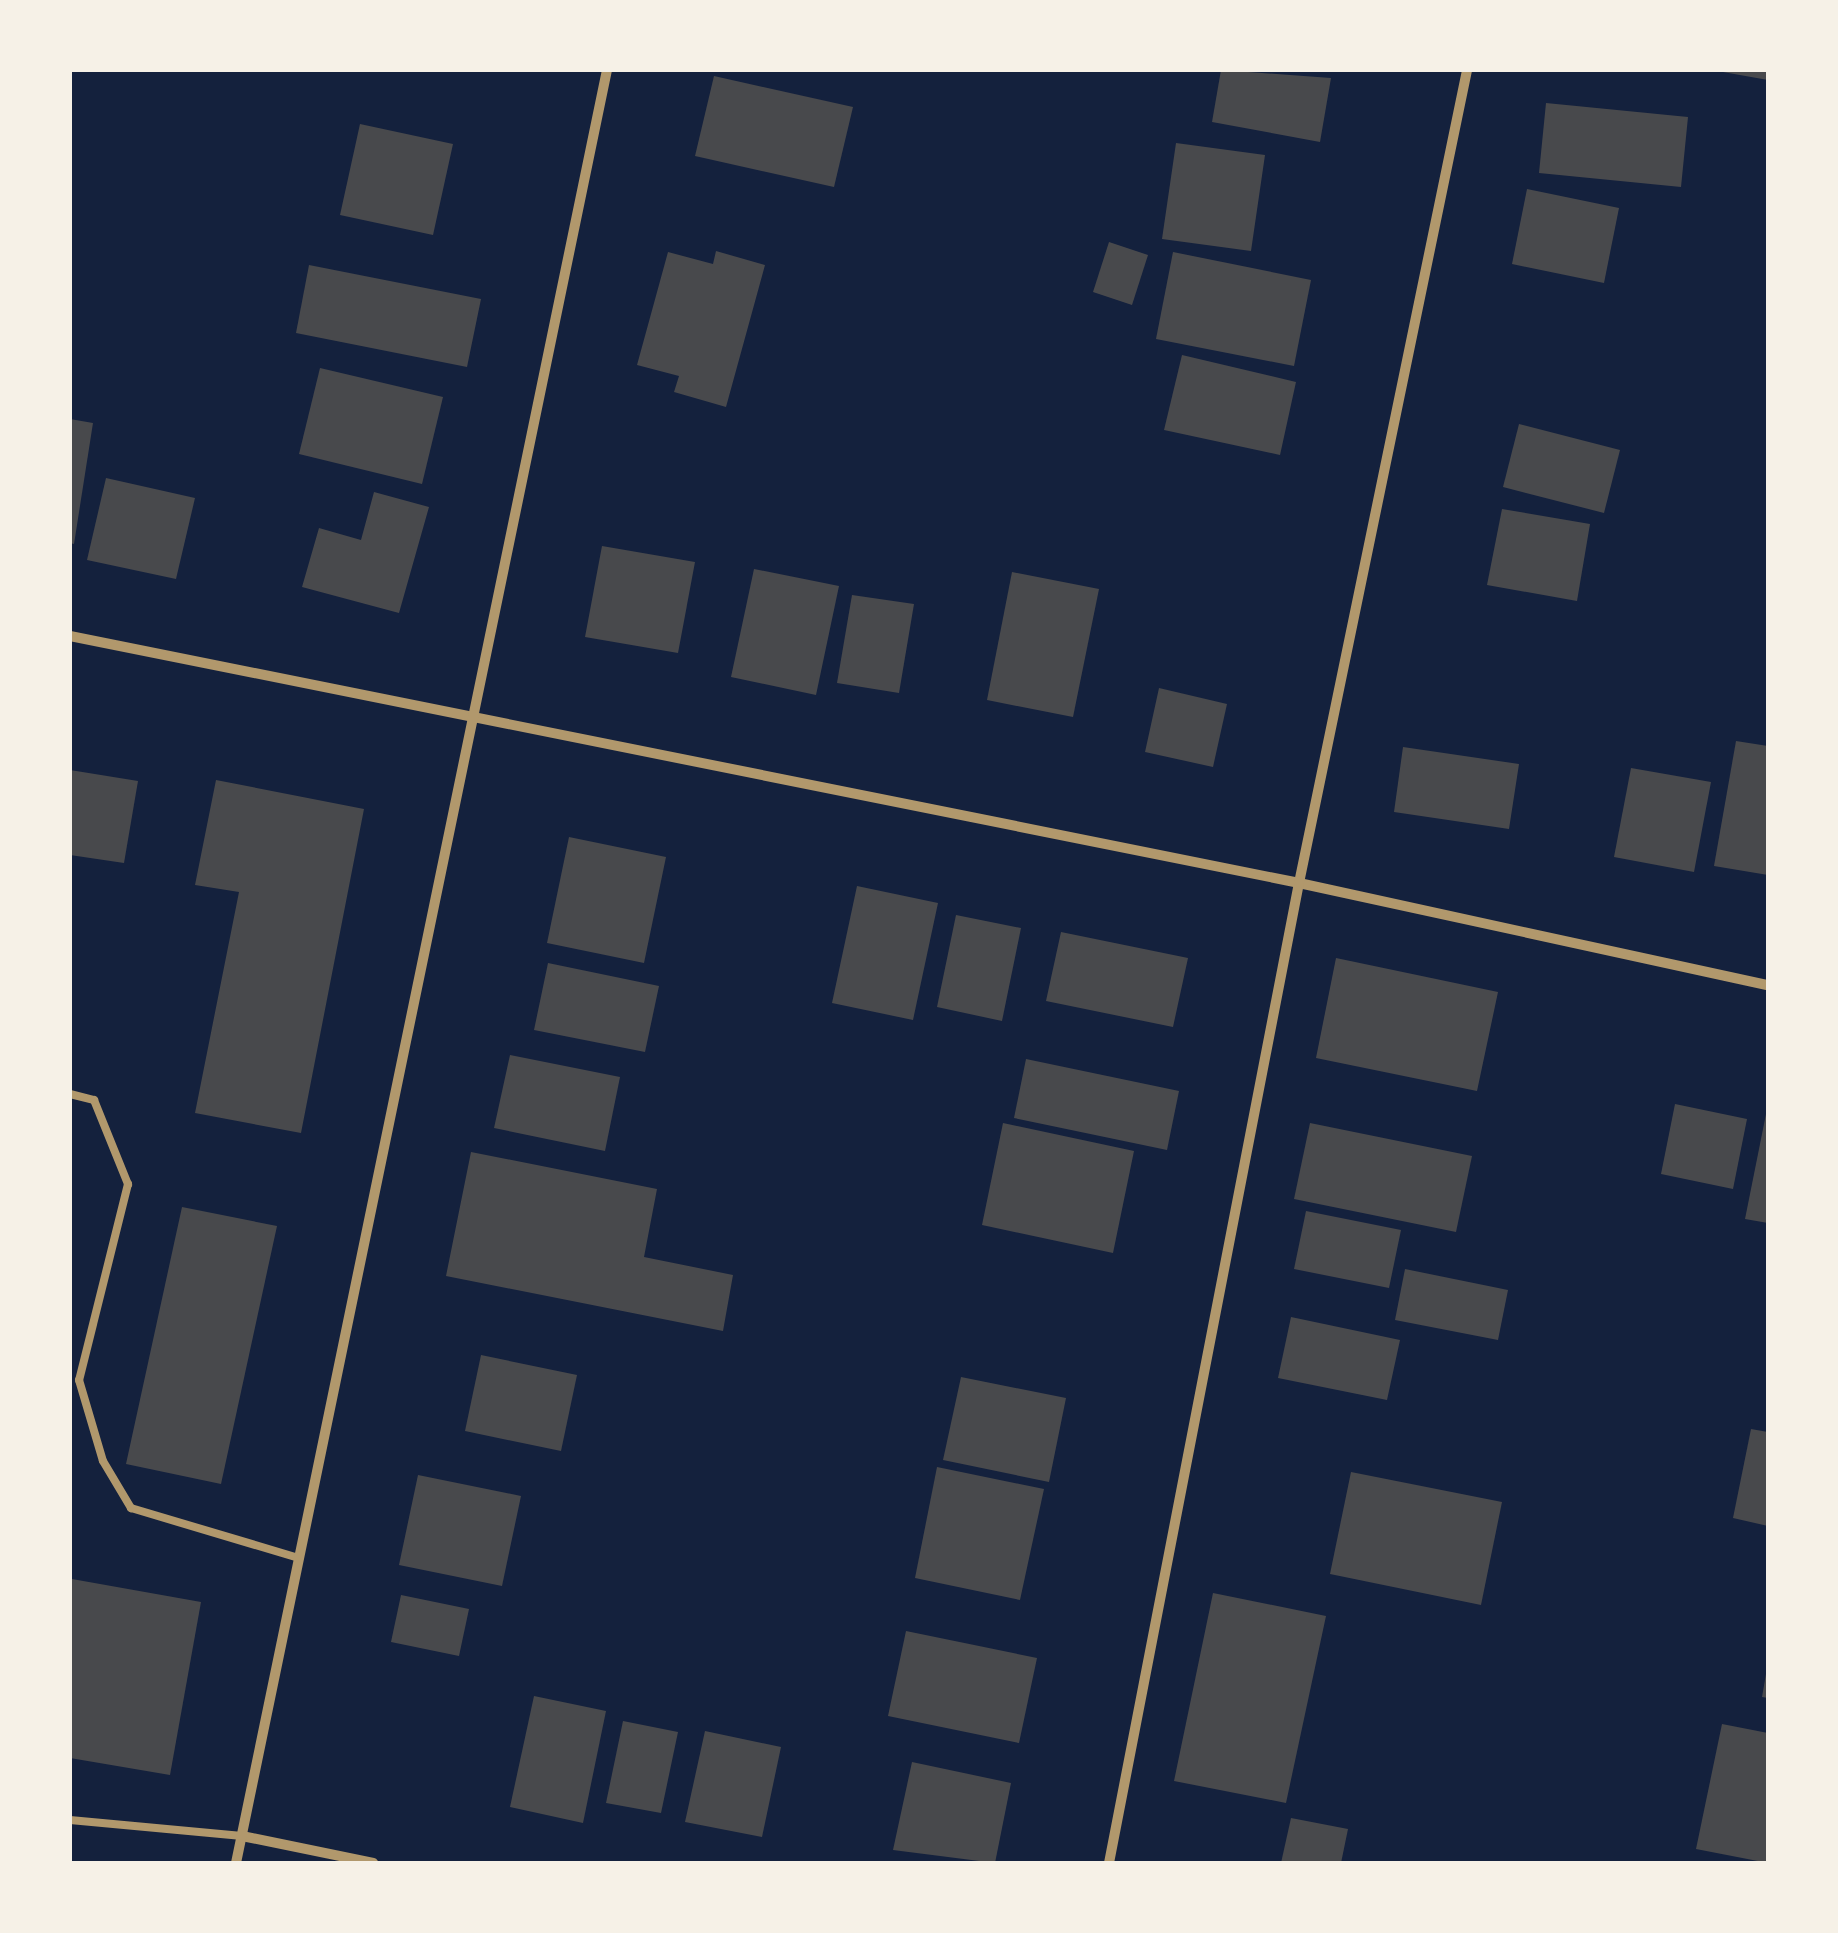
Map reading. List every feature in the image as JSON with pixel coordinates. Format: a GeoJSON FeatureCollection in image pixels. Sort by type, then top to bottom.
{"type":"FeatureCollection","features":[{"type":"Feature","properties":{"kind":"street"},"geometry":{"type":"LineString","coordinates":[[236,1863],[608,70]]}},
{"type":"Feature","properties":{"kind":"street"},"geometry":{"type":"LineString","coordinates":[[1110,1863],[1298,883],[1467,70]]}},
{"type":"Feature","properties":{"kind":"street"},"geometry":{"type":"LineString","coordinates":[[70,636],[1298,883],[1768,985]]}},
{"type":"Feature","properties":{"kind":"street"},"geometry":{"type":"LineString","coordinates":[[242,1836],[373,1863]]}},
{"type":"Feature","properties":{"kind":"lane"},"geometry":{"type":"LineString","coordinates":[[70,1094],[94,1100],[128,1184],[79,1380],[103,1461],[132,1508],[299,1558]]}},
{"type":"Feature","properties":{"kind":"lane"},"geometry":{"type":"LineString","coordinates":[[70,1820],[242,1836]]}},
{"type":"Feature","properties":{"kind":"building"},"geometry":{"type":"Polygon","coordinates":[[[1221,70],[1331,78],[1320,142],[1212,122],[1221,70]]]}},
{"type":"Feature","properties":{"kind":"building"},"geometry":{"type":"Polygon","coordinates":[[[1768,70],[1768,80],[1723,72],[1768,70]]]}},
{"type":"Feature","properties":{"kind":"building"},"geometry":{"type":"Polygon","coordinates":[[[714,76],[853,107],[834,187],[695,156],[714,76]]]}},
{"type":"Feature","properties":{"kind":"building"},"geometry":{"type":"Polygon","coordinates":[[[1546,103],[1688,117],[1681,187],[1539,173],[1546,103]]]}},
{"type":"Feature","properties":{"kind":"building"},"geometry":{"type":"Polygon","coordinates":[[[360,124],[453,144],[433,235],[340,215],[360,124]]]}},
{"type":"Feature","properties":{"kind":"building"},"geometry":{"type":"Polygon","coordinates":[[[1176,143],[1265,155],[1251,251],[1162,239],[1176,143]]]}},
{"type":"Feature","properties":{"kind":"building"},"geometry":{"type":"Polygon","coordinates":[[[1527,189],[1619,208],[1604,283],[1512,264],[1527,189]]]}},
{"type":"Feature","properties":{"kind":"building"},"geometry":{"type":"Polygon","coordinates":[[[1109,242],[1148,255],[1132,305],[1093,292],[1109,242]]]}},
{"type":"Feature","properties":{"kind":"building"},"geometry":{"type":"Polygon","coordinates":[[[716,251],[765,265],[726,407],[674,392],[679,376],[637,365],[668,252],[713,264],[716,251]]]}},
{"type":"Feature","properties":{"kind":"building"},"geometry":{"type":"Polygon","coordinates":[[[1173,252],[1311,280],[1294,366],[1156,339],[1173,252]]]}},
{"type":"Feature","properties":{"kind":"building"},"geometry":{"type":"Polygon","coordinates":[[[309,265],[481,299],[467,367],[296,333],[309,265]]]}},
{"type":"Feature","properties":{"kind":"building"},"geometry":{"type":"Polygon","coordinates":[[[1182,355],[1296,382],[1280,455],[1164,430],[1182,355]]]}},
{"type":"Feature","properties":{"kind":"building"},"geometry":{"type":"Polygon","coordinates":[[[320,368],[443,397],[422,484],[299,454],[320,368]]]}},
{"type":"Feature","properties":{"kind":"building"},"geometry":{"type":"Polygon","coordinates":[[[70,419],[93,423],[74,544],[70,543],[70,419]]]}},
{"type":"Feature","properties":{"kind":"building"},"geometry":{"type":"Polygon","coordinates":[[[1519,424],[1620,450],[1604,513],[1503,487],[1519,424]]]}},
{"type":"Feature","properties":{"kind":"building"},"geometry":{"type":"Polygon","coordinates":[[[106,478],[195,498],[176,579],[87,560],[106,478]]]}},
{"type":"Feature","properties":{"kind":"building"},"geometry":{"type":"Polygon","coordinates":[[[374,492],[429,507],[399,613],[302,587],[319,528],[361,540],[374,492]]]}},
{"type":"Feature","properties":{"kind":"building"},"geometry":{"type":"Polygon","coordinates":[[[1502,509],[1590,524],[1577,601],[1487,585],[1502,509]]]}},
{"type":"Feature","properties":{"kind":"building"},"geometry":{"type":"Polygon","coordinates":[[[602,546],[695,562],[678,653],[585,637],[602,546]]]}},
{"type":"Feature","properties":{"kind":"building"},"geometry":{"type":"Polygon","coordinates":[[[754,569],[839,586],[816,695],[731,677],[754,569]]]}},
{"type":"Feature","properties":{"kind":"building"},"geometry":{"type":"Polygon","coordinates":[[[1012,572],[1099,589],[1073,717],[987,700],[1012,572]]]}},
{"type":"Feature","properties":{"kind":"building"},"geometry":{"type":"Polygon","coordinates":[[[852,595],[914,604],[899,693],[837,683],[852,595]]]}},
{"type":"Feature","properties":{"kind":"building"},"geometry":{"type":"Polygon","coordinates":[[[1159,688],[1227,704],[1213,767],[1145,752],[1159,688]]]}},
{"type":"Feature","properties":{"kind":"building"},"geometry":{"type":"Polygon","coordinates":[[[1736,741],[1768,746],[1768,875],[1714,866],[1736,741]]]}},
{"type":"Feature","properties":{"kind":"building"},"geometry":{"type":"Polygon","coordinates":[[[1403,747],[1519,764],[1509,829],[1394,812],[1403,747]]]}},
{"type":"Feature","properties":{"kind":"building"},"geometry":{"type":"Polygon","coordinates":[[[1631,768],[1711,782],[1694,872],[1614,857],[1631,768]]]}},
{"type":"Feature","properties":{"kind":"building"},"geometry":{"type":"Polygon","coordinates":[[[70,770],[138,781],[124,863],[70,855],[70,770]]]}},
{"type":"Feature","properties":{"kind":"building"},"geometry":{"type":"Polygon","coordinates":[[[216,780],[364,809],[301,1133],[195,1113],[239,892],[195,885],[216,780]]]}},
{"type":"Feature","properties":{"kind":"building"},"geometry":{"type":"Polygon","coordinates":[[[569,837],[666,857],[644,963],[547,943],[569,837]]]}},
{"type":"Feature","properties":{"kind":"building"},"geometry":{"type":"Polygon","coordinates":[[[857,886],[938,903],[913,1020],[832,1003],[857,886]]]}},
{"type":"Feature","properties":{"kind":"building"},"geometry":{"type":"Polygon","coordinates":[[[956,915],[1021,928],[1002,1021],[937,1007],[956,915]]]}},
{"type":"Feature","properties":{"kind":"building"},"geometry":{"type":"Polygon","coordinates":[[[1061,932],[1188,958],[1173,1027],[1046,1001],[1061,932]]]}},
{"type":"Feature","properties":{"kind":"building"},"geometry":{"type":"Polygon","coordinates":[[[1336,958],[1498,992],[1477,1091],[1316,1058],[1336,958]]]}},
{"type":"Feature","properties":{"kind":"building"},"geometry":{"type":"Polygon","coordinates":[[[548,963],[659,986],[645,1052],[534,1030],[548,963]]]}},
{"type":"Feature","properties":{"kind":"building"},"geometry":{"type":"Polygon","coordinates":[[[510,1055],[620,1077],[605,1151],[494,1128],[510,1055]]]}},
{"type":"Feature","properties":{"kind":"building"},"geometry":{"type":"Polygon","coordinates":[[[1026,1059],[1179,1091],[1167,1150],[1014,1118],[1026,1059]]]}},
{"type":"Feature","properties":{"kind":"building"},"geometry":{"type":"Polygon","coordinates":[[[1675,1104],[1747,1119],[1733,1189],[1661,1174],[1675,1104]]]}},
{"type":"Feature","properties":{"kind":"building"},"geometry":{"type":"Polygon","coordinates":[[[1768,1114],[1768,1223],[1745,1219],[1768,1114]]]}},
{"type":"Feature","properties":{"kind":"building"},"geometry":{"type":"Polygon","coordinates":[[[1003,1123],[1134,1151],[1113,1253],[982,1225],[1003,1123]]]}},
{"type":"Feature","properties":{"kind":"building"},"geometry":{"type":"Polygon","coordinates":[[[1310,1123],[1472,1156],[1456,1232],[1294,1199],[1310,1123]]]}},
{"type":"Feature","properties":{"kind":"building"},"geometry":{"type":"Polygon","coordinates":[[[471,1152],[657,1189],[644,1257],[733,1275],[723,1331],[446,1276],[471,1152]]]}},
{"type":"Feature","properties":{"kind":"building"},"geometry":{"type":"Polygon","coordinates":[[[182,1207],[277,1226],[221,1484],[126,1464],[182,1207]]]}},
{"type":"Feature","properties":{"kind":"building"},"geometry":{"type":"Polygon","coordinates":[[[1306,1211],[1401,1230],[1389,1288],[1294,1269],[1306,1211]]]}},
{"type":"Feature","properties":{"kind":"building"},"geometry":{"type":"Polygon","coordinates":[[[1405,1269],[1508,1290],[1498,1340],[1395,1320],[1405,1269]]]}},
{"type":"Feature","properties":{"kind":"building"},"geometry":{"type":"Polygon","coordinates":[[[1291,1317],[1400,1340],[1387,1400],[1278,1378],[1291,1317]]]}},
{"type":"Feature","properties":{"kind":"building"},"geometry":{"type":"Polygon","coordinates":[[[481,1355],[577,1375],[561,1451],[465,1431],[481,1355]]]}},
{"type":"Feature","properties":{"kind":"building"},"geometry":{"type":"Polygon","coordinates":[[[961,1377],[1066,1398],[1049,1482],[943,1460],[961,1377]]]}},
{"type":"Feature","properties":{"kind":"building"},"geometry":{"type":"Polygon","coordinates":[[[1751,1429],[1768,1432],[1768,1526],[1733,1518],[1751,1429]]]}},
{"type":"Feature","properties":{"kind":"building"},"geometry":{"type":"Polygon","coordinates":[[[937,1467],[1044,1489],[1020,1600],[915,1578],[937,1467]]]}},
{"type":"Feature","properties":{"kind":"building"},"geometry":{"type":"Polygon","coordinates":[[[1351,1472],[1502,1502],[1481,1605],[1330,1574],[1351,1472]]]}},
{"type":"Feature","properties":{"kind":"building"},"geometry":{"type":"Polygon","coordinates":[[[418,1475],[521,1496],[502,1586],[399,1565],[418,1475]]]}},
{"type":"Feature","properties":{"kind":"building"},"geometry":{"type":"Polygon","coordinates":[[[72,1579],[201,1602],[170,1775],[70,1758],[72,1579]]]}},
{"type":"Feature","properties":{"kind":"building"},"geometry":{"type":"Polygon","coordinates":[[[1213,1593],[1326,1616],[1286,1803],[1174,1781],[1213,1593]]]}},
{"type":"Feature","properties":{"kind":"building"},"geometry":{"type":"Polygon","coordinates":[[[401,1595],[469,1609],[459,1656],[391,1642],[401,1595]]]}},
{"type":"Feature","properties":{"kind":"building"},"geometry":{"type":"Polygon","coordinates":[[[906,1631],[1037,1658],[1019,1743],[888,1716],[906,1631]]]}},
{"type":"Feature","properties":{"kind":"building"},"geometry":{"type":"Polygon","coordinates":[[[1768,1674],[1768,1698],[1762,1697],[1768,1674]]]}},
{"type":"Feature","properties":{"kind":"building"},"geometry":{"type":"Polygon","coordinates":[[[534,1696],[606,1711],[583,1823],[510,1807],[534,1696]]]}},
{"type":"Feature","properties":{"kind":"building"},"geometry":{"type":"Polygon","coordinates":[[[623,1721],[678,1732],[661,1813],[606,1803],[623,1721]]]}},
{"type":"Feature","properties":{"kind":"building"},"geometry":{"type":"Polygon","coordinates":[[[1722,1724],[1768,1733],[1768,1863],[1696,1849],[1722,1724]]]}},
{"type":"Feature","properties":{"kind":"building"},"geometry":{"type":"Polygon","coordinates":[[[705,1731],[781,1747],[762,1837],[685,1822],[705,1731]]]}},
{"type":"Feature","properties":{"kind":"building"},"geometry":{"type":"Polygon","coordinates":[[[912,1762],[1011,1783],[995,1863],[893,1850],[912,1762]]]}},
{"type":"Feature","properties":{"kind":"building"},"geometry":{"type":"Polygon","coordinates":[[[1291,1818],[1348,1829],[1341,1863],[1281,1863],[1291,1818]]]}}]}
